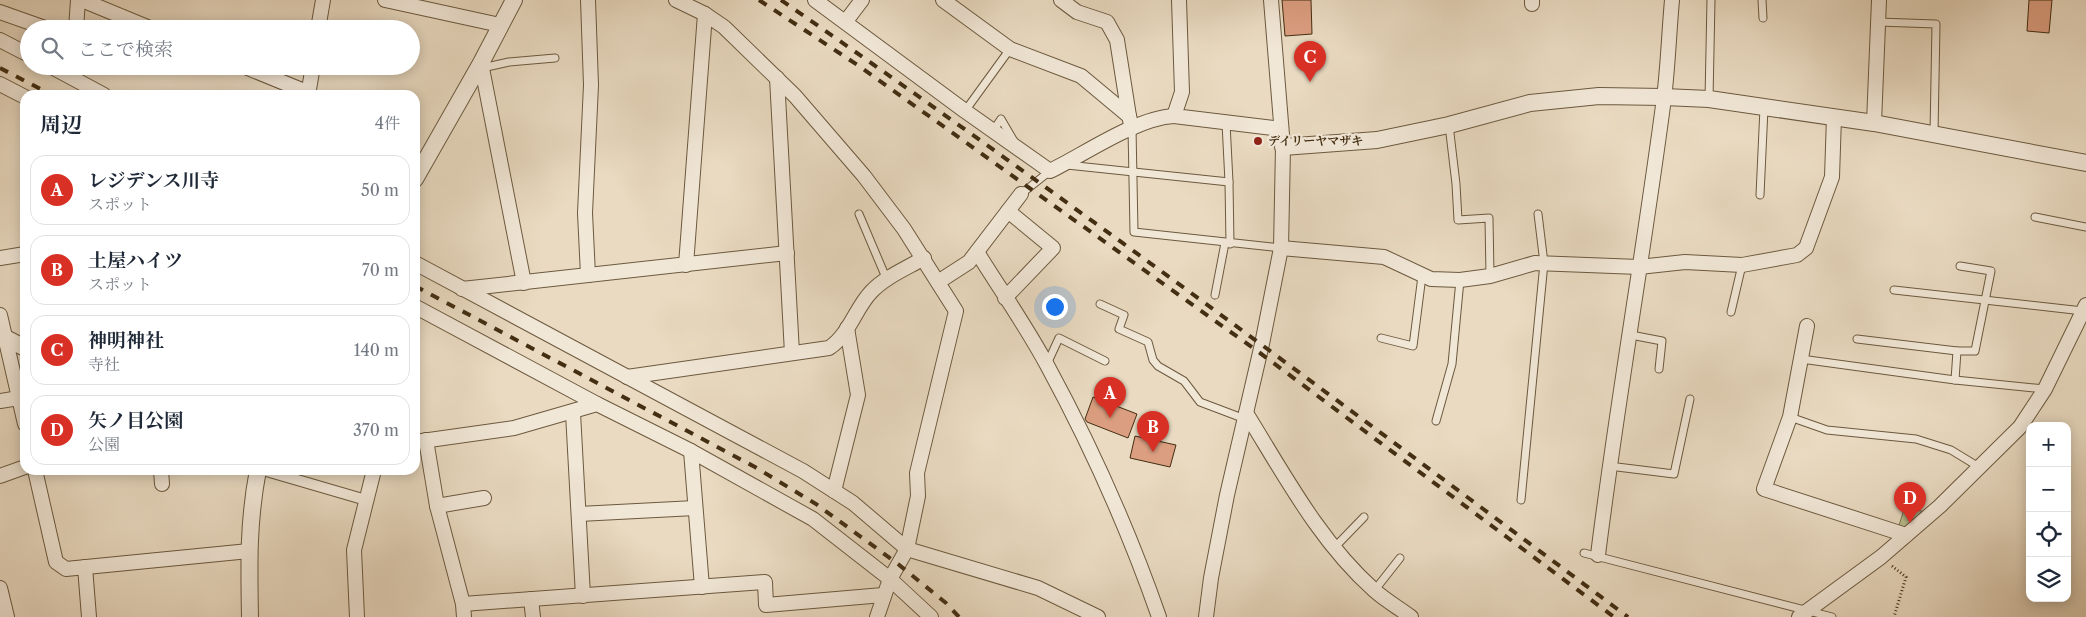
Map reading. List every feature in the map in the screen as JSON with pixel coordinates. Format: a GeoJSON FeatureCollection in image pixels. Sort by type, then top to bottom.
{"type":"FeatureCollection","features":[{"type":"Feature","properties":{"kind":"street"},"geometry":{"type":"LineString","coordinates":[[77,20],[78,0]]}},
{"type":"Feature","properties":{"kind":"street"},"geometry":{"type":"LineString","coordinates":[[82,0],[130,20]]}},
{"type":"Feature","properties":{"kind":"street"},"geometry":{"type":"LineString","coordinates":[[319,20],[322,0]]}},
{"type":"Feature","properties":{"kind":"street"},"geometry":{"type":"LineString","coordinates":[[385,0],[411,3],[500,25]]}},
{"type":"Feature","properties":{"kind":"street"},"geometry":{"type":"LineString","coordinates":[[420,171],[482,66],[500,25],[514,0]]}},
{"type":"Feature","properties":{"kind":"street"},"geometry":{"type":"LineString","coordinates":[[588,0],[591,85],[585,213],[588,275]]}},
{"type":"Feature","properties":{"kind":"street"},"geometry":{"type":"LineString","coordinates":[[676,0],[705,14],[724,27],[777,78],[864,176],[924,258],[956,311],[917,473],[918,496],[907,549],[890,579],[877,617]]}},
{"type":"Feature","properties":{"kind":"street"},"geometry":{"type":"LineString","coordinates":[[686,265],[705,14],[699,0]]}},
{"type":"Feature","properties":{"kind":"street"},"geometry":{"type":"LineString","coordinates":[[815,0],[1018,148],[1056,168],[1130,122],[1161,116],[1281,129]]}},
{"type":"Feature","properties":{"kind":"street"},"geometry":{"type":"LineString","coordinates":[[846,21],[862,0]]}},
{"type":"Feature","properties":{"kind":"street"},"geometry":{"type":"LineString","coordinates":[[943,0],[1010,49],[1081,76],[1130,122]]}},
{"type":"Feature","properties":{"kind":"street"},"geometry":{"type":"LineString","coordinates":[[1062,0],[1077,12],[1108,22],[1117,40],[1130,122]]}},
{"type":"Feature","properties":{"kind":"street"},"geometry":{"type":"LineString","coordinates":[[1174,116],[1182,92],[1179,0]]}},
{"type":"Feature","properties":{"kind":"street"},"geometry":{"type":"LineString","coordinates":[[1206,617],[1213,569],[1280,248],[1283,147],[1271,0]]}},
{"type":"Feature","properties":{"kind":"street"},"geometry":{"type":"LineString","coordinates":[[1598,555],[1609,466],[1664,97],[1672,0]]}},
{"type":"Feature","properties":{"kind":"street"},"geometry":{"type":"LineString","coordinates":[[1874,123],[1879,0]]}},
{"type":"Feature","properties":{"kind":"street"},"geometry":{"type":"LineString","coordinates":[[0,12],[23,20]]}},
{"type":"Feature","properties":{"kind":"street"},"geometry":{"type":"LineString","coordinates":[[0,40],[20,50]]}},
{"type":"Feature","properties":{"kind":"street"},"geometry":{"type":"LineString","coordinates":[[482,66],[524,282]]}},
{"type":"Feature","properties":{"kind":"street"},"geometry":{"type":"LineString","coordinates":[[79,75],[98,90]]}},
{"type":"Feature","properties":{"kind":"street"},"geometry":{"type":"LineString","coordinates":[[264,75],[299,90]]}},
{"type":"Feature","properties":{"kind":"street"},"geometry":{"type":"LineString","coordinates":[[309,90],[311,75]]}},
{"type":"Feature","properties":{"kind":"street"},"geometry":{"type":"LineString","coordinates":[[777,78],[792,353]]}},
{"type":"Feature","properties":{"kind":"street"},"geometry":{"type":"LineString","coordinates":[[0,84],[20,95]]}},
{"type":"Feature","properties":{"kind":"street"},"geometry":{"type":"LineString","coordinates":[[1283,147],[1377,140],[1449,125],[1530,103],[1599,96],[1664,97],[1709,99],[1874,123],[2086,163]]}},
{"type":"Feature","properties":{"kind":"street"},"geometry":{"type":"LineString","coordinates":[[1280,248],[1384,257],[1431,279],[1460,280],[1490,276],[1535,263],[1638,267],[1685,262],[1742,265],[1797,254],[1806,248],[1832,177],[1834,168],[1834,117]]}},
{"type":"Feature","properties":{"kind":"street"},"geometry":{"type":"LineString","coordinates":[[938,282],[969,262],[1021,194]]}},
{"type":"Feature","properties":{"kind":"street"},"geometry":{"type":"LineString","coordinates":[[1005,298],[1053,248],[1008,211]]}},
{"type":"Feature","properties":{"kind":"street"},"geometry":{"type":"LineString","coordinates":[[977,252],[1046,364],[1109,491],[1144,574],[1159,617]]}},
{"type":"Feature","properties":{"kind":"street"},"geometry":{"type":"LineString","coordinates":[[462,289],[787,253]]}},
{"type":"Feature","properties":{"kind":"street"},"geometry":{"type":"LineString","coordinates":[[0,258],[20,255]]}},
{"type":"Feature","properties":{"kind":"street"},"geometry":{"type":"LineString","coordinates":[[627,378],[829,348],[838,342],[871,292],[924,258]]}},
{"type":"Feature","properties":{"kind":"street"},"geometry":{"type":"LineString","coordinates":[[420,266],[803,471],[853,503],[907,549],[1038,588],[1098,617]]}},
{"type":"Feature","properties":{"kind":"street"},"geometry":{"type":"LineString","coordinates":[[1804,614],[1881,557],[1940,506],[2020,427],[2045,390],[2084,308]]}},
{"type":"Feature","properties":{"kind":"street"},"geometry":{"type":"LineString","coordinates":[[420,311],[691,451],[813,519],[890,579],[931,617]]}},
{"type":"Feature","properties":{"kind":"street"},"geometry":{"type":"LineString","coordinates":[[0,315],[3,337],[20,402]]}},
{"type":"Feature","properties":{"kind":"street"},"geometry":{"type":"LineString","coordinates":[[1807,326],[1790,417],[1764,489],[1906,535]]}},
{"type":"Feature","properties":{"kind":"street"},"geometry":{"type":"LineString","coordinates":[[834,491],[858,395],[847,328]]}},
{"type":"Feature","properties":{"kind":"street"},"geometry":{"type":"LineString","coordinates":[[3,337],[20,346]]}},
{"type":"Feature","properties":{"kind":"street"},"geometry":{"type":"LineString","coordinates":[[0,401],[19,398]]}},
{"type":"Feature","properties":{"kind":"street"},"geometry":{"type":"LineString","coordinates":[[597,404],[573,413],[514,428],[420,441],[463,611],[531,599],[765,582],[766,605],[883,595]]}},
{"type":"Feature","properties":{"kind":"street"},"geometry":{"type":"LineString","coordinates":[[573,413],[583,596]]}},
{"type":"Feature","properties":{"kind":"street"},"geometry":{"type":"LineString","coordinates":[[1245,416],[1334,548],[1374,591],[1411,617]]}},
{"type":"Feature","properties":{"kind":"street"},"geometry":{"type":"LineString","coordinates":[[691,451],[702,587]]}},
{"type":"Feature","properties":{"kind":"street"},"geometry":{"type":"LineString","coordinates":[[0,476],[20,469]]}},
{"type":"Feature","properties":{"kind":"street"},"geometry":{"type":"LineString","coordinates":[[37,475],[56,562],[66,569],[248,551]]}},
{"type":"Feature","properties":{"kind":"street"},"geometry":{"type":"LineString","coordinates":[[250,617],[248,551],[251,504],[257,475]]}},
{"type":"Feature","properties":{"kind":"street"},"geometry":{"type":"LineString","coordinates":[[280,475],[366,500]]}},
{"type":"Feature","properties":{"kind":"street"},"geometry":{"type":"LineString","coordinates":[[357,617],[354,550],[373,475]]}},
{"type":"Feature","properties":{"kind":"street"},"geometry":{"type":"LineString","coordinates":[[437,506],[484,498]]}},
{"type":"Feature","properties":{"kind":"street"},"geometry":{"type":"LineString","coordinates":[[579,514],[695,508]]}},
{"type":"Feature","properties":{"kind":"street"},"geometry":{"type":"LineString","coordinates":[[85,567],[89,617]]}},
{"type":"Feature","properties":{"kind":"street"},"geometry":{"type":"LineString","coordinates":[[0,588],[7,617]]}},
{"type":"Feature","properties":{"kind":"street"},"geometry":{"type":"LineString","coordinates":[[531,599],[532,617]]}},
{"type":"Feature","properties":{"kind":"lane"},"geometry":{"type":"LineString","coordinates":[[1709,99],[1710,0]]}},
{"type":"Feature","properties":{"kind":"lane"},"geometry":{"type":"LineString","coordinates":[[1762,0],[1763,18]]}},
{"type":"Feature","properties":{"kind":"lane"},"geometry":{"type":"LineString","coordinates":[[1878,22],[1936,24],[1934,134]]}},
{"type":"Feature","properties":{"kind":"lane"},"geometry":{"type":"LineString","coordinates":[[965,111],[1010,49]]}},
{"type":"Feature","properties":{"kind":"lane"},"geometry":{"type":"LineString","coordinates":[[482,66],[556,58]]}},
{"type":"Feature","properties":{"kind":"lane"},"geometry":{"type":"LineString","coordinates":[[1760,195],[1764,108]]}},
{"type":"Feature","properties":{"kind":"lane"},"geometry":{"type":"LineString","coordinates":[[1130,122],[1134,232],[1280,248]]}},
{"type":"Feature","properties":{"kind":"lane"},"geometry":{"type":"LineString","coordinates":[[1215,295],[1227,243],[1229,182],[1226,123]]}},
{"type":"Feature","properties":{"kind":"lane"},"geometry":{"type":"LineString","coordinates":[[1449,125],[1458,220],[1489,218],[1490,276]]}},
{"type":"Feature","properties":{"kind":"lane"},"geometry":{"type":"LineString","coordinates":[[1021,194],[1056,168],[1132,172],[1229,182]]}},
{"type":"Feature","properties":{"kind":"lane"},"geometry":{"type":"LineString","coordinates":[[859,214],[887,280]]}},
{"type":"Feature","properties":{"kind":"lane"},"geometry":{"type":"LineString","coordinates":[[1521,500],[1544,263],[1538,214]]}},
{"type":"Feature","properties":{"kind":"lane"},"geometry":{"type":"LineString","coordinates":[[2035,217],[2086,226]]}},
{"type":"Feature","properties":{"kind":"lane"},"geometry":{"type":"LineString","coordinates":[[1731,312],[1742,265]]}},
{"type":"Feature","properties":{"kind":"lane"},"geometry":{"type":"LineString","coordinates":[[1857,339],[1957,351],[1975,351],[1991,270],[1960,266]]}},
{"type":"Feature","properties":{"kind":"lane"},"geometry":{"type":"LineString","coordinates":[[1380,338],[1413,346],[1422,276]]}},
{"type":"Feature","properties":{"kind":"lane"},"geometry":{"type":"LineString","coordinates":[[1436,421],[1452,364],[1460,280]]}},
{"type":"Feature","properties":{"kind":"lane"},"geometry":{"type":"LineString","coordinates":[[1894,290],[1984,301],[2084,308]]}},
{"type":"Feature","properties":{"kind":"lane"},"geometry":{"type":"LineString","coordinates":[[1100,304],[1124,315],[1119,329],[1148,342],[1153,360],[1158,366],[1184,380],[1200,402],[1245,416]]}},
{"type":"Feature","properties":{"kind":"lane"},"geometry":{"type":"LineString","coordinates":[[1630,335],[1662,342],[1659,369]]}},
{"type":"Feature","properties":{"kind":"lane"},"geometry":{"type":"LineString","coordinates":[[1046,364],[1059,338],[1105,361]]}},
{"type":"Feature","properties":{"kind":"lane"},"geometry":{"type":"LineString","coordinates":[[1955,380],[1957,351]]}},
{"type":"Feature","properties":{"kind":"lane"},"geometry":{"type":"LineString","coordinates":[[1801,359],[2045,390]]}},
{"type":"Feature","properties":{"kind":"lane"},"geometry":{"type":"LineString","coordinates":[[1609,466],[1674,474],[1690,399]]}},
{"type":"Feature","properties":{"kind":"lane"},"geometry":{"type":"LineString","coordinates":[[1790,417],[1827,430],[1916,440],[1951,450],[1979,468]]}},
{"type":"Feature","properties":{"kind":"lane"},"geometry":{"type":"LineString","coordinates":[[1334,548],[1364,517]]}},
{"type":"Feature","properties":{"kind":"lane"},"geometry":{"type":"LineString","coordinates":[[1584,553],[1598,555],[1804,614],[1832,617]]}},
{"type":"Feature","properties":{"kind":"lane"},"geometry":{"type":"LineString","coordinates":[[1374,591],[1400,558]]}},
{"type":"Feature","properties":{"kind":"path"},"geometry":{"type":"LineString","coordinates":[[1881,557],[1906,577],[1894,617]]}},
{"type":"Feature","properties":{"kind":"green space"},"geometry":{"type":"Polygon","coordinates":[[[1905,506],[1931,514],[1897,532],[1905,506]]]}},
{"type":"Feature","properties":{"kind":"building"},"geometry":{"type":"Polygon","coordinates":[[[1282,0],[1311,0],[1312,34],[1285,36],[1282,0]]]}},
{"type":"Feature","properties":{"kind":"building"},"geometry":{"type":"Polygon","coordinates":[[[2029,0],[2052,0],[2049,33],[2027,31],[2029,0]]]}},
{"type":"Feature","properties":{"kind":"building"},"geometry":{"type":"Polygon","coordinates":[[[1093,397],[1137,414],[1128,438],[1087,422],[1085,419],[1093,397]]]}},
{"type":"Feature","properties":{"kind":"building"},"geometry":{"type":"Polygon","coordinates":[[[1135,436],[1176,445],[1170,467],[1130,458],[1135,436]]]}},
{"type":"Feature","properties":{"kind":"railway"},"geometry":{"type":"LineString","coordinates":[[759,0],[859,66],[1260,353],[1614,617]]}},
{"type":"Feature","properties":{"kind":"railway"},"geometry":{"type":"LineString","coordinates":[[781,0],[995,151],[1313,382],[1628,617]]}},
{"type":"Feature","properties":{"kind":"railway"},"geometry":{"type":"LineString","coordinates":[[0,68],[42,90]]}},
{"type":"Feature","properties":{"kind":"railway"},"geometry":{"type":"LineString","coordinates":[[420,289],[755,467],[816,504],[898,564],[946,603],[959,617]]}},
{"type":"Feature","properties":{"kind":"place","name":"神明神社"},"geometry":{"type":"Point","coordinates":[1310,82]}},
{"type":"Feature","properties":{"kind":"place","name":"デイリーヤマザキ"},"geometry":{"type":"Point","coordinates":[1258,141]}},
{"type":"Feature","properties":{"kind":"place","name":"レジデンス川寺"},"geometry":{"type":"Point","coordinates":[1110,418]}},
{"type":"Feature","properties":{"kind":"place","name":"土屋ハイツ"},"geometry":{"type":"Point","coordinates":[1153,452]}},
{"type":"Feature","properties":{"kind":"place","name":"矢ノ目公園"},"geometry":{"type":"Point","coordinates":[1910,523]}}]}
